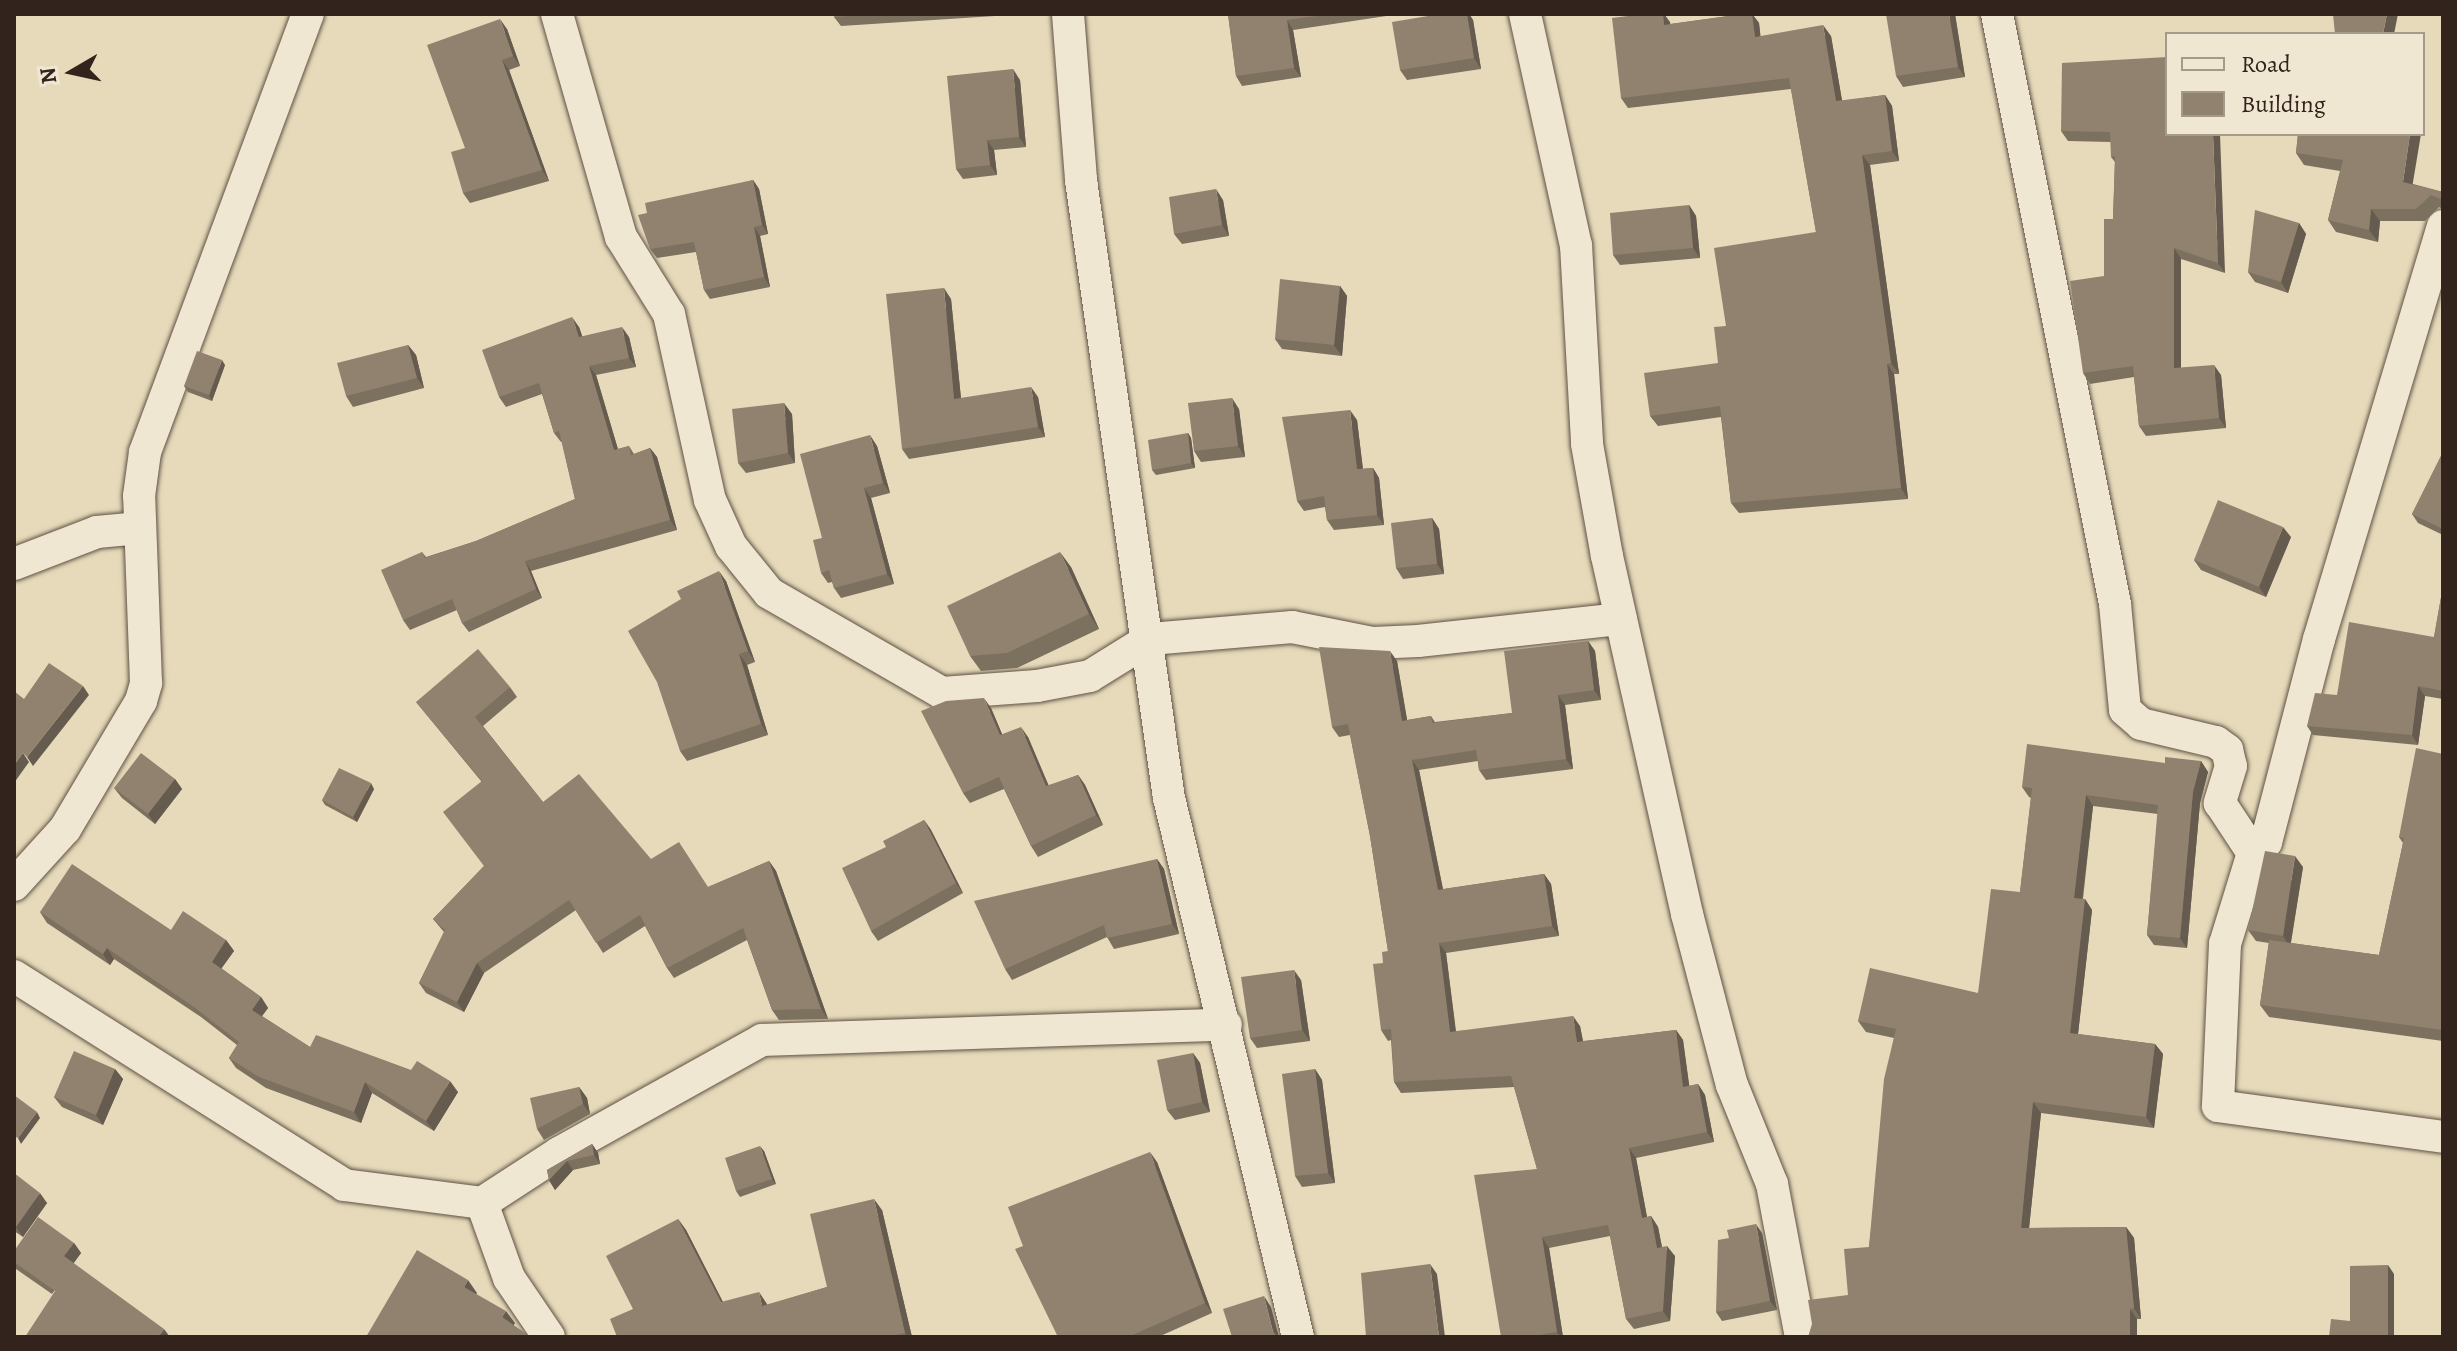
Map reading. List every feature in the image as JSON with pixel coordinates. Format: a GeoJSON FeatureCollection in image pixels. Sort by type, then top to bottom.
{"type":"FeatureCollection","features":[{"type":"Feature","properties":{"kind":"street"},"geometry":{"type":"LineString","coordinates":[[14,885],[65,829],[141,701],[146,683],[140,528],[145,452],[308,14]]}},
{"type":"Feature","properties":{"kind":"street"},"geometry":{"type":"LineString","coordinates":[[557,14],[621,237],[669,314],[710,500],[731,546],[769,593],[942,693],[1037,686],[1090,676],[1150,639],[1292,627],[1373,643],[1621,619]]}},
{"type":"Feature","properties":{"kind":"street"},"geometry":{"type":"LineString","coordinates":[[1068,14],[1081,180],[1150,639],[1169,798],[1226,1025],[1298,1337]]}},
{"type":"Feature","properties":{"kind":"street"},"geometry":{"type":"LineString","coordinates":[[1525,14],[1576,245],[1587,444],[1621,619],[1732,1085],[1772,1184],[1801,1337]]}},
{"type":"Feature","properties":{"kind":"street"},"geometry":{"type":"LineString","coordinates":[[1997,14],[2115,604],[2125,710],[2141,724],[2216,742],[2227,750],[2231,766],[2220,803],[2253,853]]}},
{"type":"Feature","properties":{"kind":"street"},"geometry":{"type":"LineString","coordinates":[[2443,226],[2319,639],[2266,842],[2253,853],[2225,944],[2218,1106],[2443,1137]]}},
{"type":"Feature","properties":{"kind":"street"},"geometry":{"type":"LineString","coordinates":[[14,564],[97,532],[140,528]]}},
{"type":"Feature","properties":{"kind":"street"},"geometry":{"type":"LineString","coordinates":[[14,976],[344,1185],[482,1203],[559,1153],[762,1040],[1226,1025]]}},
{"type":"Feature","properties":{"kind":"street"},"geometry":{"type":"LineString","coordinates":[[482,1203],[509,1278],[549,1337]]}},
{"type":"Feature","properties":{"kind":"building"},"geometry":{"type":"Polygon","coordinates":[[[834,14],[878,14],[834,17],[834,14]]]}},
{"type":"Feature","properties":{"kind":"building"},"geometry":{"type":"Polygon","coordinates":[[[1228,14],[1331,14],[1287,20],[1294,68],[1236,76],[1228,14]]]}},
{"type":"Feature","properties":{"kind":"building"},"geometry":{"type":"Polygon","coordinates":[[[1440,14],[1467,14],[1474,58],[1400,70],[1392,22],[1440,14]]]}},
{"type":"Feature","properties":{"kind":"building"},"geometry":{"type":"Polygon","coordinates":[[[1663,14],[1664,25],[1752,14],[1755,37],[1823,25],[1836,101],[1885,95],[1892,151],[1862,155],[1891,363],[1887,364],[1901,488],[1731,503],[1720,406],[1650,416],[1644,373],[1718,363],[1714,327],[1726,326],[1714,248],[1816,232],[1789,78],[1621,98],[1612,18],[1663,14]]]}},
{"type":"Feature","properties":{"kind":"building"},"geometry":{"type":"Polygon","coordinates":[[[1886,14],[1949,14],[1958,67],[1896,76],[1886,14]]]}},
{"type":"Feature","properties":{"kind":"building"},"geometry":{"type":"Polygon","coordinates":[[[2333,14],[2387,14],[2383,32],[2335,32],[2333,14]]]}},
{"type":"Feature","properties":{"kind":"building"},"geometry":{"type":"Polygon","coordinates":[[[500,19],[513,56],[502,60],[542,170],[463,193],[451,152],[465,148],[427,45],[500,19]]]}},
{"type":"Feature","properties":{"kind":"building"},"geometry":{"type":"Polygon","coordinates":[[[2165,57],[2165,136],[2213,136],[2218,263],[2174,248],[2174,368],[2214,365],[2219,418],[2139,426],[2133,366],[2083,373],[2070,281],[2104,276],[2104,219],[2113,219],[2115,156],[2111,157],[2110,132],[2061,131],[2062,63],[2165,57]]]}},
{"type":"Feature","properties":{"kind":"building"},"geometry":{"type":"Polygon","coordinates":[[[1013,69],[1019,137],[987,140],[990,165],[956,169],[947,76],[1013,69]]]}},
{"type":"Feature","properties":{"kind":"building"},"geometry":{"type":"Polygon","coordinates":[[[2298,136],[2410,136],[2403,182],[2443,192],[2443,200],[2431,195],[2416,209],[2371,209],[2369,230],[2328,220],[2343,160],[2296,153],[2298,136]]]}},
{"type":"Feature","properties":{"kind":"building"},"geometry":{"type":"Polygon","coordinates":[[[753,180],[762,225],[754,227],[764,277],[704,290],[694,242],[650,249],[638,215],[647,213],[645,203],[753,180]]]}},
{"type":"Feature","properties":{"kind":"building"},"geometry":{"type":"Polygon","coordinates":[[[1216,189],[1222,225],[1174,234],[1169,197],[1216,189]]]}},
{"type":"Feature","properties":{"kind":"building"},"geometry":{"type":"Polygon","coordinates":[[[1689,205],[1693,248],[1613,255],[1610,213],[1689,205]]]}},
{"type":"Feature","properties":{"kind":"building"},"geometry":{"type":"Polygon","coordinates":[[[2255,210],[2299,223],[2281,282],[2248,272],[2255,210]]]}},
{"type":"Feature","properties":{"kind":"building"},"geometry":{"type":"Polygon","coordinates":[[[1280,279],[1340,286],[1334,345],[1275,339],[1280,279]]]}},
{"type":"Feature","properties":{"kind":"building"},"geometry":{"type":"Polygon","coordinates":[[[944,288],[954,399],[1031,387],[1038,427],[902,449],[886,294],[944,288]]]}},
{"type":"Feature","properties":{"kind":"building"},"geometry":{"type":"Polygon","coordinates":[[[572,317],[579,337],[622,327],[629,358],[589,366],[614,450],[629,446],[631,455],[650,448],[670,520],[525,561],[536,589],[462,623],[452,599],[403,620],[381,570],[422,552],[425,558],[476,541],[575,499],[559,431],[554,433],[539,383],[499,397],[482,350],[572,317]]]}},
{"type":"Feature","properties":{"kind":"building"},"geometry":{"type":"Polygon","coordinates":[[[408,345],[417,378],[346,396],[337,363],[408,345]]]}},
{"type":"Feature","properties":{"kind":"building"},"geometry":{"type":"Polygon","coordinates":[[[197,351],[222,360],[209,395],[184,386],[197,351]]]}},
{"type":"Feature","properties":{"kind":"building"},"geometry":{"type":"Polygon","coordinates":[[[1232,398],[1238,446],[1194,451],[1188,403],[1232,398]]]}},
{"type":"Feature","properties":{"kind":"building"},"geometry":{"type":"Polygon","coordinates":[[[784,403],[788,453],[738,463],[732,409],[784,403]]]}},
{"type":"Feature","properties":{"kind":"building"},"geometry":{"type":"Polygon","coordinates":[[[1350,410],[1357,469],[1373,468],[1377,515],[1327,520],[1324,496],[1297,501],[1282,417],[1350,410]]]}},
{"type":"Feature","properties":{"kind":"building"},"geometry":{"type":"Polygon","coordinates":[[[1188,433],[1191,463],[1152,470],[1148,440],[1188,433]]]}},
{"type":"Feature","properties":{"kind":"building"},"geometry":{"type":"Polygon","coordinates":[[[870,435],[883,483],[864,488],[887,574],[834,588],[829,570],[821,573],[813,540],[822,538],[800,454],[870,435]]]}},
{"type":"Feature","properties":{"kind":"building"},"geometry":{"type":"Polygon","coordinates":[[[2443,452],[2443,529],[2412,514],[2443,452]]]}},
{"type":"Feature","properties":{"kind":"building"},"geometry":{"type":"Polygon","coordinates":[[[2218,500],[2283,527],[2259,587],[2194,560],[2218,500]]]}},
{"type":"Feature","properties":{"kind":"building"},"geometry":{"type":"Polygon","coordinates":[[[1432,518],[1437,564],[1396,568],[1391,523],[1432,518]]]}},
{"type":"Feature","properties":{"kind":"building"},"geometry":{"type":"Polygon","coordinates":[[[1060,552],[1089,614],[1007,653],[970,656],[947,606],[1060,552]]]}},
{"type":"Feature","properties":{"kind":"building"},"geometry":{"type":"Polygon","coordinates":[[[719,571],[748,651],[739,654],[761,724],[680,751],[657,682],[628,631],[681,599],[677,591],[719,571]]]}},
{"type":"Feature","properties":{"kind":"building"},"geometry":{"type":"Polygon","coordinates":[[[2443,586],[2443,691],[2418,686],[2412,735],[2307,726],[2315,693],[2337,695],[2349,622],[2434,637],[2443,586]]]}},
{"type":"Feature","properties":{"kind":"building"},"geometry":{"type":"Polygon","coordinates":[[[1588,641],[1594,690],[1558,695],[1566,759],[1479,770],[1476,750],[1412,760],[1438,890],[1544,874],[1552,926],[1439,943],[1450,1032],[1573,1016],[1577,1042],[1676,1030],[1683,1087],[1698,1084],[1707,1132],[1629,1148],[1642,1218],[1651,1216],[1657,1248],[1667,1246],[1663,1311],[1626,1319],[1608,1225],[1542,1237],[1557,1332],[1501,1337],[1474,1175],[1537,1169],[1511,1076],[1394,1082],[1391,1029],[1381,1030],[1373,964],[1383,963],[1382,952],[1388,951],[1370,836],[1348,724],[1332,727],[1319,647],[1390,651],[1402,721],[1431,716],[1432,723],[1512,713],[1504,651],[1588,641]]]}},
{"type":"Feature","properties":{"kind":"building"},"geometry":{"type":"Polygon","coordinates":[[[478,649],[510,687],[475,717],[543,802],[579,774],[651,859],[679,842],[708,887],[769,861],[821,1009],[772,1010],[743,928],[667,968],[640,915],[596,943],[569,900],[477,963],[457,1002],[419,983],[445,930],[433,919],[484,866],[443,812],[482,781],[416,702],[478,649]]]}},
{"type":"Feature","properties":{"kind":"building"},"geometry":{"type":"Polygon","coordinates":[[[49,663],[83,686],[27,757],[23,753],[14,765],[14,691],[24,699],[49,663]]]}},
{"type":"Feature","properties":{"kind":"building"},"geometry":{"type":"Polygon","coordinates":[[[984,698],[1000,735],[1021,727],[1046,786],[1078,775],[1096,815],[1031,846],[999,777],[963,793],[921,711],[946,701],[984,698]]]}},
{"type":"Feature","properties":{"kind":"building"},"geometry":{"type":"Polygon","coordinates":[[[2027,744],[2165,763],[2165,757],[2201,761],[2193,792],[2180,938],[2147,935],[2158,805],[2086,795],[2074,898],[2085,899],[2070,1033],[2155,1044],[2146,1117],[2033,1102],[2021,1228],[2126,1227],[2134,1308],[2130,1309],[2130,1337],[1808,1337],[1812,1324],[1808,1300],[1848,1295],[1844,1249],[1869,1247],[1884,1079],[1896,1029],[1858,1021],[1870,968],[1978,993],[1991,889],[2020,892],[2032,788],[2022,787],[2027,744]]]}},
{"type":"Feature","properties":{"kind":"building"},"geometry":{"type":"Polygon","coordinates":[[[2416,748],[2443,754],[2443,1030],[2260,1005],[2269,940],[2379,955],[2404,838],[2399,837],[2416,748]]]}},
{"type":"Feature","properties":{"kind":"building"},"geometry":{"type":"Polygon","coordinates":[[[141,753],[175,779],[148,814],[114,788],[141,753]]]}},
{"type":"Feature","properties":{"kind":"building"},"geometry":{"type":"Polygon","coordinates":[[[339,768],[371,783],[353,817],[322,800],[339,768]]]}},
{"type":"Feature","properties":{"kind":"building"},"geometry":{"type":"Polygon","coordinates":[[[924,820],[956,883],[871,931],[842,868],[886,847],[883,841],[924,820]]]}},
{"type":"Feature","properties":{"kind":"building"},"geometry":{"type":"Polygon","coordinates":[[[2265,851],[2295,856],[2283,936],[2248,930],[2265,851]]]}},
{"type":"Feature","properties":{"kind":"building"},"geometry":{"type":"Polygon","coordinates":[[[1157,859],[1172,924],[1107,938],[1104,925],[1005,969],[974,901],[1157,859]]]}},
{"type":"Feature","properties":{"kind":"building"},"geometry":{"type":"Polygon","coordinates":[[[72,864],[171,930],[183,911],[226,940],[212,962],[261,997],[252,1010],[310,1047],[316,1035],[411,1070],[417,1061],[450,1081],[426,1121],[365,1082],[354,1112],[259,1077],[229,1058],[239,1042],[194,1007],[107,948],[103,954],[40,912],[72,864]]]}},
{"type":"Feature","properties":{"kind":"building"},"geometry":{"type":"Polygon","coordinates":[[[1294,970],[1302,1030],[1250,1038],[1241,977],[1294,970]]]}},
{"type":"Feature","properties":{"kind":"building"},"geometry":{"type":"Polygon","coordinates":[[[74,1051],[115,1069],[96,1115],[54,1097],[74,1051]]]}},
{"type":"Feature","properties":{"kind":"building"},"geometry":{"type":"Polygon","coordinates":[[[1193,1053],[1202,1102],[1167,1110],[1157,1060],[1193,1053]]]}},
{"type":"Feature","properties":{"kind":"building"},"geometry":{"type":"Polygon","coordinates":[[[1315,1069],[1328,1173],[1295,1176],[1282,1074],[1315,1069]]]}},
{"type":"Feature","properties":{"kind":"building"},"geometry":{"type":"Polygon","coordinates":[[[579,1087],[583,1104],[537,1129],[530,1098],[579,1087]]]}},
{"type":"Feature","properties":{"kind":"building"},"geometry":{"type":"Polygon","coordinates":[[[14,1095],[37,1112],[18,1138],[14,1136],[14,1095]]]}},
{"type":"Feature","properties":{"kind":"building"},"geometry":{"type":"Polygon","coordinates":[[[592,1144],[594,1155],[567,1161],[549,1180],[547,1170],[592,1144]]]}},
{"type":"Feature","properties":{"kind":"building"},"geometry":{"type":"Polygon","coordinates":[[[760,1146],[772,1179],[736,1191],[725,1158],[760,1146]]]}},
{"type":"Feature","properties":{"kind":"building"},"geometry":{"type":"Polygon","coordinates":[[[1150,1152],[1205,1303],[1128,1337],[1058,1337],[1015,1249],[1023,1246],[1008,1207],[1150,1152]]]}},
{"type":"Feature","properties":{"kind":"building"},"geometry":{"type":"Polygon","coordinates":[[[14,1173],[40,1193],[16,1227],[14,1225],[14,1173]]]}},
{"type":"Feature","properties":{"kind":"building"},"geometry":{"type":"Polygon","coordinates":[[[874,1199],[905,1333],[886,1337],[617,1337],[610,1319],[633,1309],[606,1256],[678,1219],[721,1302],[759,1292],[762,1306],[827,1287],[810,1214],[874,1199]]]}},
{"type":"Feature","properties":{"kind":"building"},"geometry":{"type":"Polygon","coordinates":[[[38,1217],[74,1243],[64,1256],[164,1329],[158,1337],[25,1337],[55,1291],[14,1262],[14,1251],[38,1217]]]}},
{"type":"Feature","properties":{"kind":"building"},"geometry":{"type":"Polygon","coordinates":[[[1756,1224],[1770,1301],[1716,1312],[1718,1240],[1729,1238],[1727,1230],[1756,1224]]]}},
{"type":"Feature","properties":{"kind":"building"},"geometry":{"type":"Polygon","coordinates":[[[417,1250],[468,1280],[464,1287],[506,1311],[502,1317],[531,1337],[366,1337],[417,1250]]]}},
{"type":"Feature","properties":{"kind":"building"},"geometry":{"type":"Polygon","coordinates":[[[1430,1264],[1439,1337],[1366,1337],[1361,1273],[1430,1264]]]}},
{"type":"Feature","properties":{"kind":"building"},"geometry":{"type":"Polygon","coordinates":[[[2388,1265],[2388,1337],[2329,1337],[2331,1319],[2350,1321],[2350,1266],[2388,1265]]]}},
{"type":"Feature","properties":{"kind":"building"},"geometry":{"type":"Polygon","coordinates":[[[1264,1296],[1273,1332],[1278,1337],[1232,1337],[1223,1309],[1264,1296]]]}}]}
